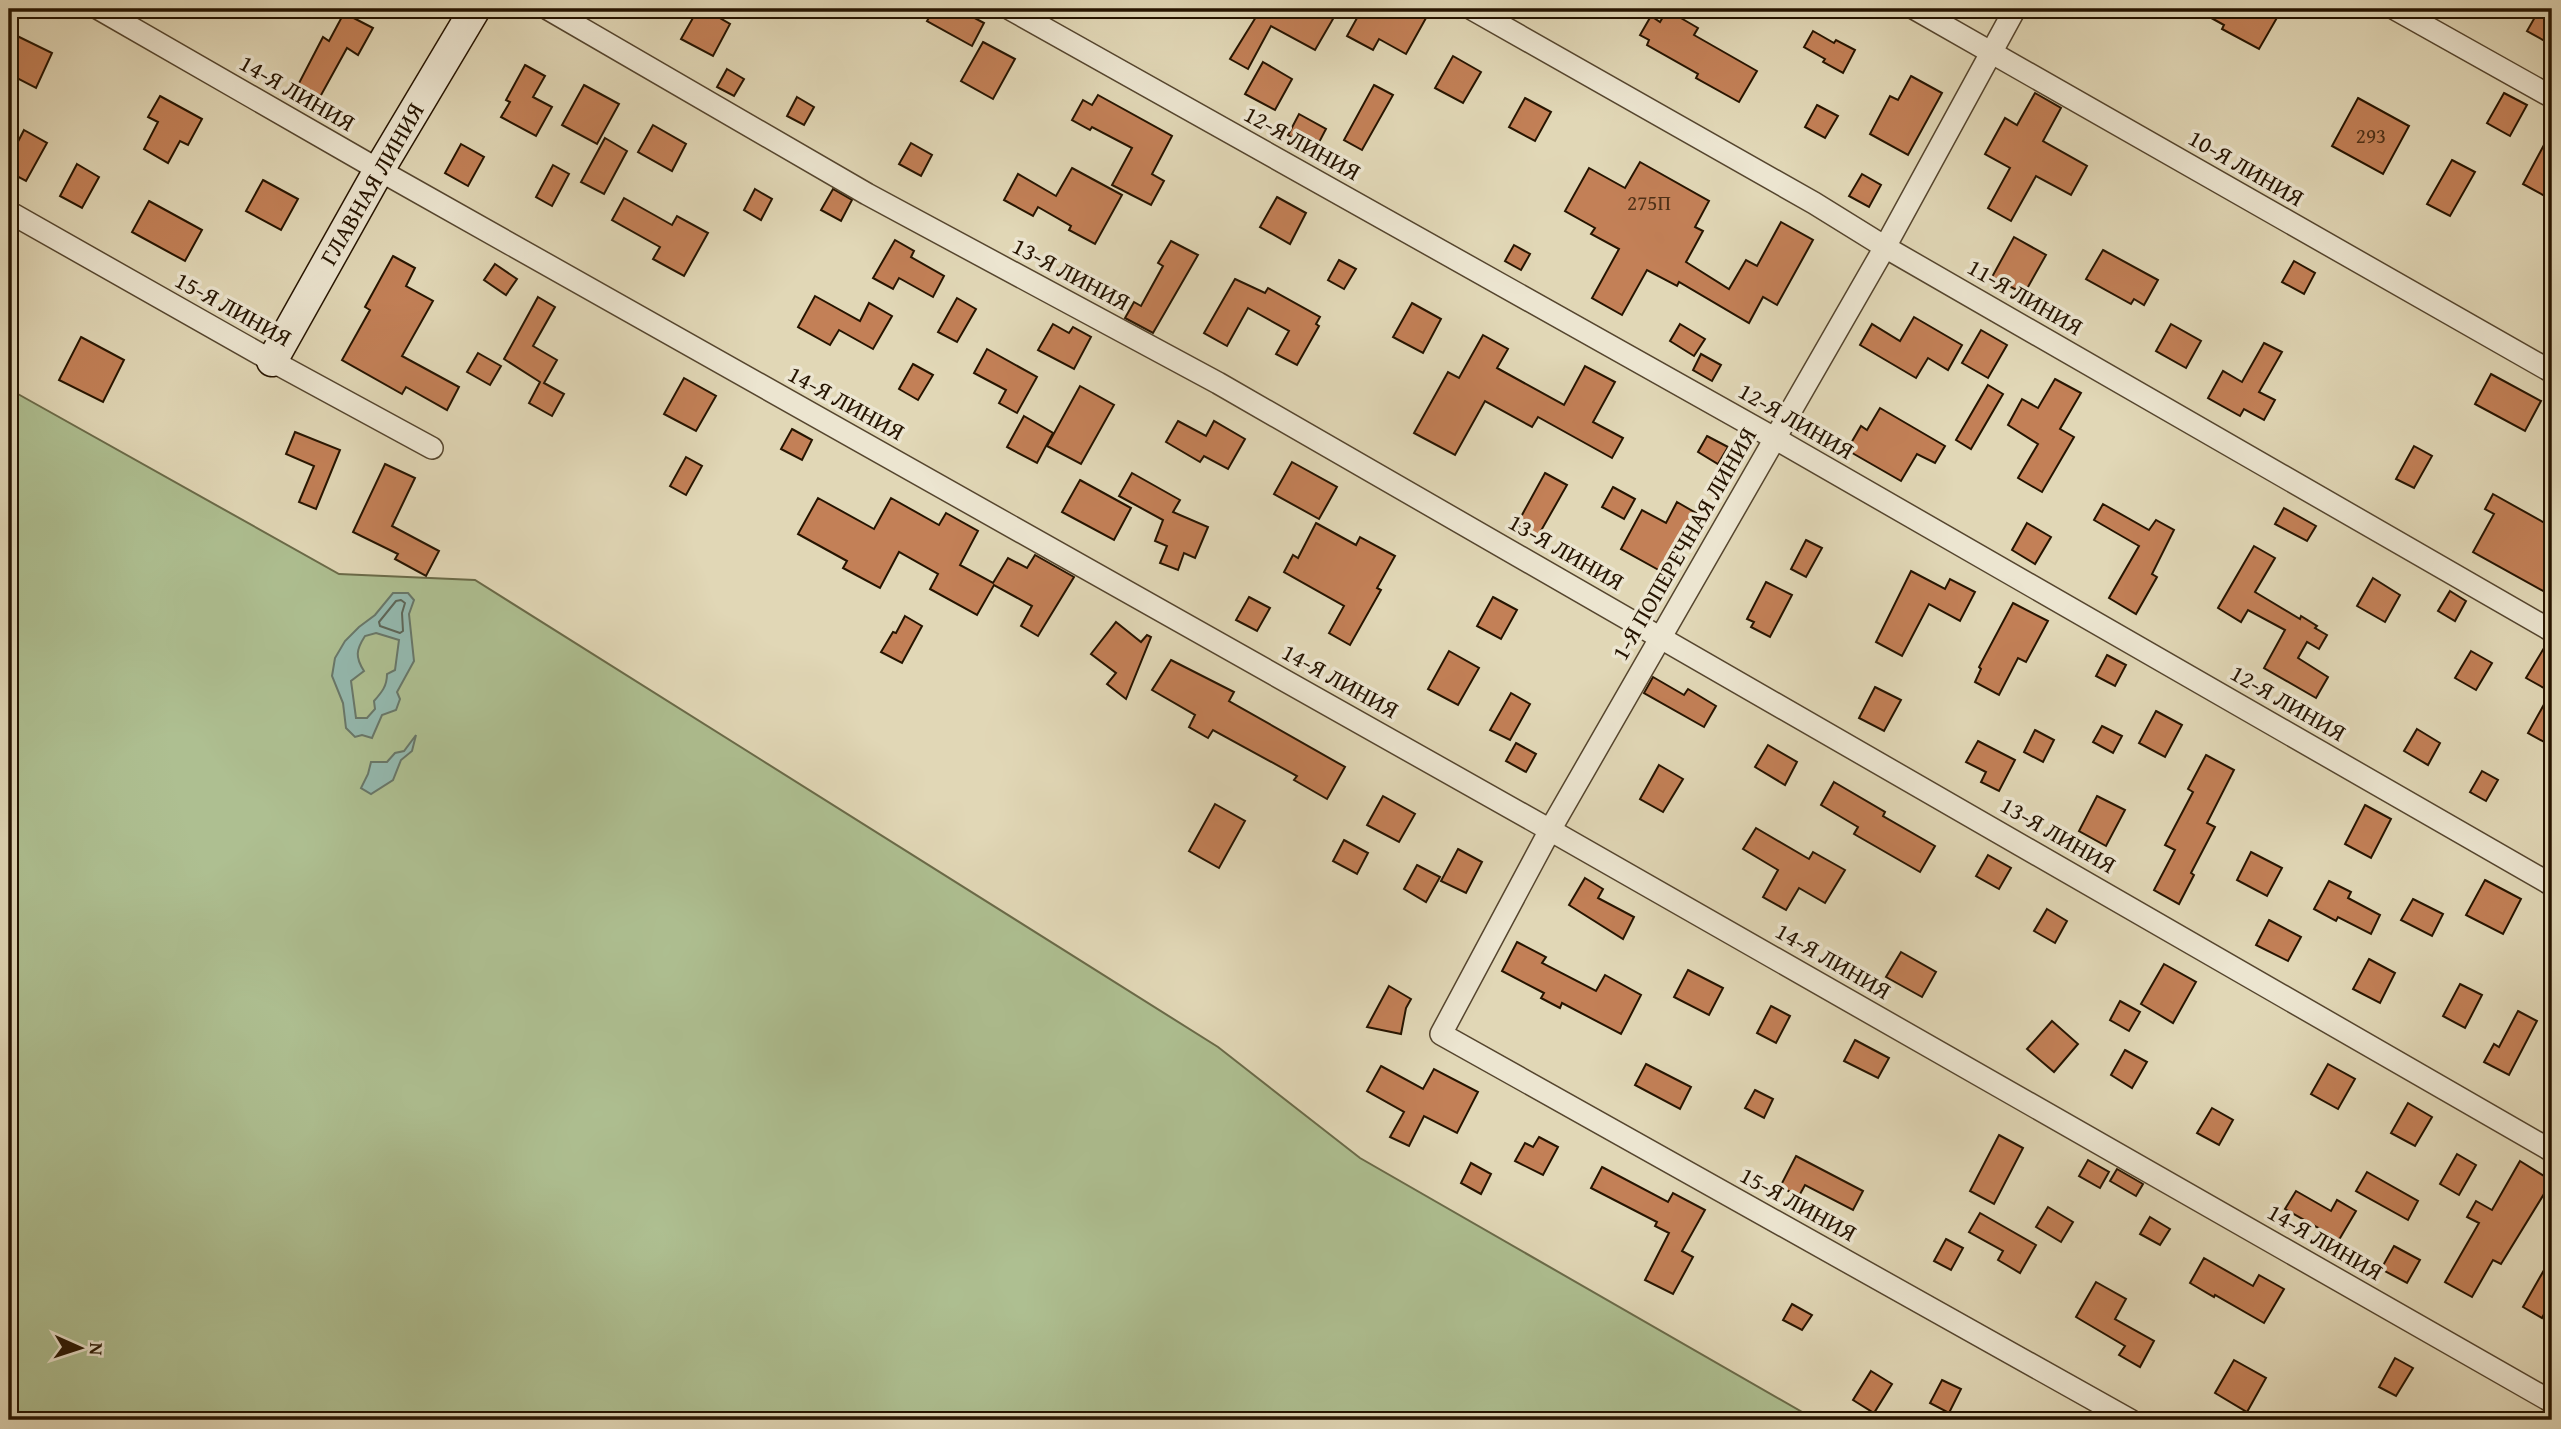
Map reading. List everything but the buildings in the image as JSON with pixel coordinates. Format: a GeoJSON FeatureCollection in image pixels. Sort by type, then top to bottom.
{"type":"FeatureCollection","features":[{"type":"Feature","properties":{"kind":"street","name":"14-Я ЛИНИЯ"},"geometry":{"type":"LineString","coordinates":[[99,9],[379,170],[1550,830],[2552,1402]]}},
{"type":"Feature","properties":{"kind":"street","name":"ГЛАВНАЯ ЛИНИЯ"},"geometry":{"type":"LineString","coordinates":[[272,361],[379,170],[475,9]]}},
{"type":"Feature","properties":{"kind":"street","name":"13-Я ЛИНИЯ"},"geometry":{"type":"LineString","coordinates":[[548,9],[867,194],[1217,383],[2552,1151]]}},
{"type":"Feature","properties":{"kind":"street","name":"12-Я ЛИНИЯ"},"geometry":{"type":"LineString","coordinates":[[1010,9],[1776,439],[2552,886]]}},
{"type":"Feature","properties":{"kind":"street","name":"11-Я ЛИНИЯ"},"geometry":{"type":"LineString","coordinates":[[1472,9],[2552,631]]}},
{"type":"Feature","properties":{"kind":"street","name":"10-Я ЛИНИЯ"},"geometry":{"type":"LineString","coordinates":[[1915,9],[2552,372]]}},
{"type":"Feature","properties":{"kind":"street","name":"1-Я ПОПЕРЕЧНАЯ ЛИНИЯ"},"geometry":{"type":"LineString","coordinates":[[1441,1034],[1550,830],[1885,247],[2015,9]]}},
{"type":"Feature","properties":{"kind":"street"},"geometry":{"type":"LineString","coordinates":[[2395,9],[2552,97]]}},
{"type":"Feature","properties":{"kind":"street","name":"15-Я ЛИНИЯ"},"geometry":{"type":"LineString","coordinates":[[9,212],[432,449]]}},
{"type":"Feature","properties":{"kind":"street","name":"15-Я ЛИНИЯ"},"geometry":{"type":"LineString","coordinates":[[1441,1034],[2130,1420]]}},
{"type":"Feature","properties":{"kind":"green space"},"geometry":{"type":"Polygon","coordinates":[[[9,389],[339,574],[475,580],[1218,1047],[1360,1158],[1816,1420],[9,1420],[9,389]]]}},
{"type":"Feature","properties":{"kind":"water"},"geometry":{"type":"Polygon","coordinates":[[[393,593],[408,593],[414,600],[409,614],[414,661],[397,692],[400,699],[396,710],[382,715],[372,738],[362,735],[355,737],[346,728],[343,703],[332,676],[335,658],[345,641],[375,615],[393,593]],[[376,633],[365,636],[362,641],[358,657],[364,671],[351,681],[356,718],[367,718],[375,709],[374,701],[384,689],[387,674],[395,670],[399,640],[376,633]]]}},
{"type":"Feature","properties":{"kind":"water"},"geometry":{"type":"Polygon","coordinates":[[[416,735],[412,751],[401,760],[393,780],[371,794],[361,788],[371,762],[387,762],[395,753],[404,751],[416,735]]]}}]}
